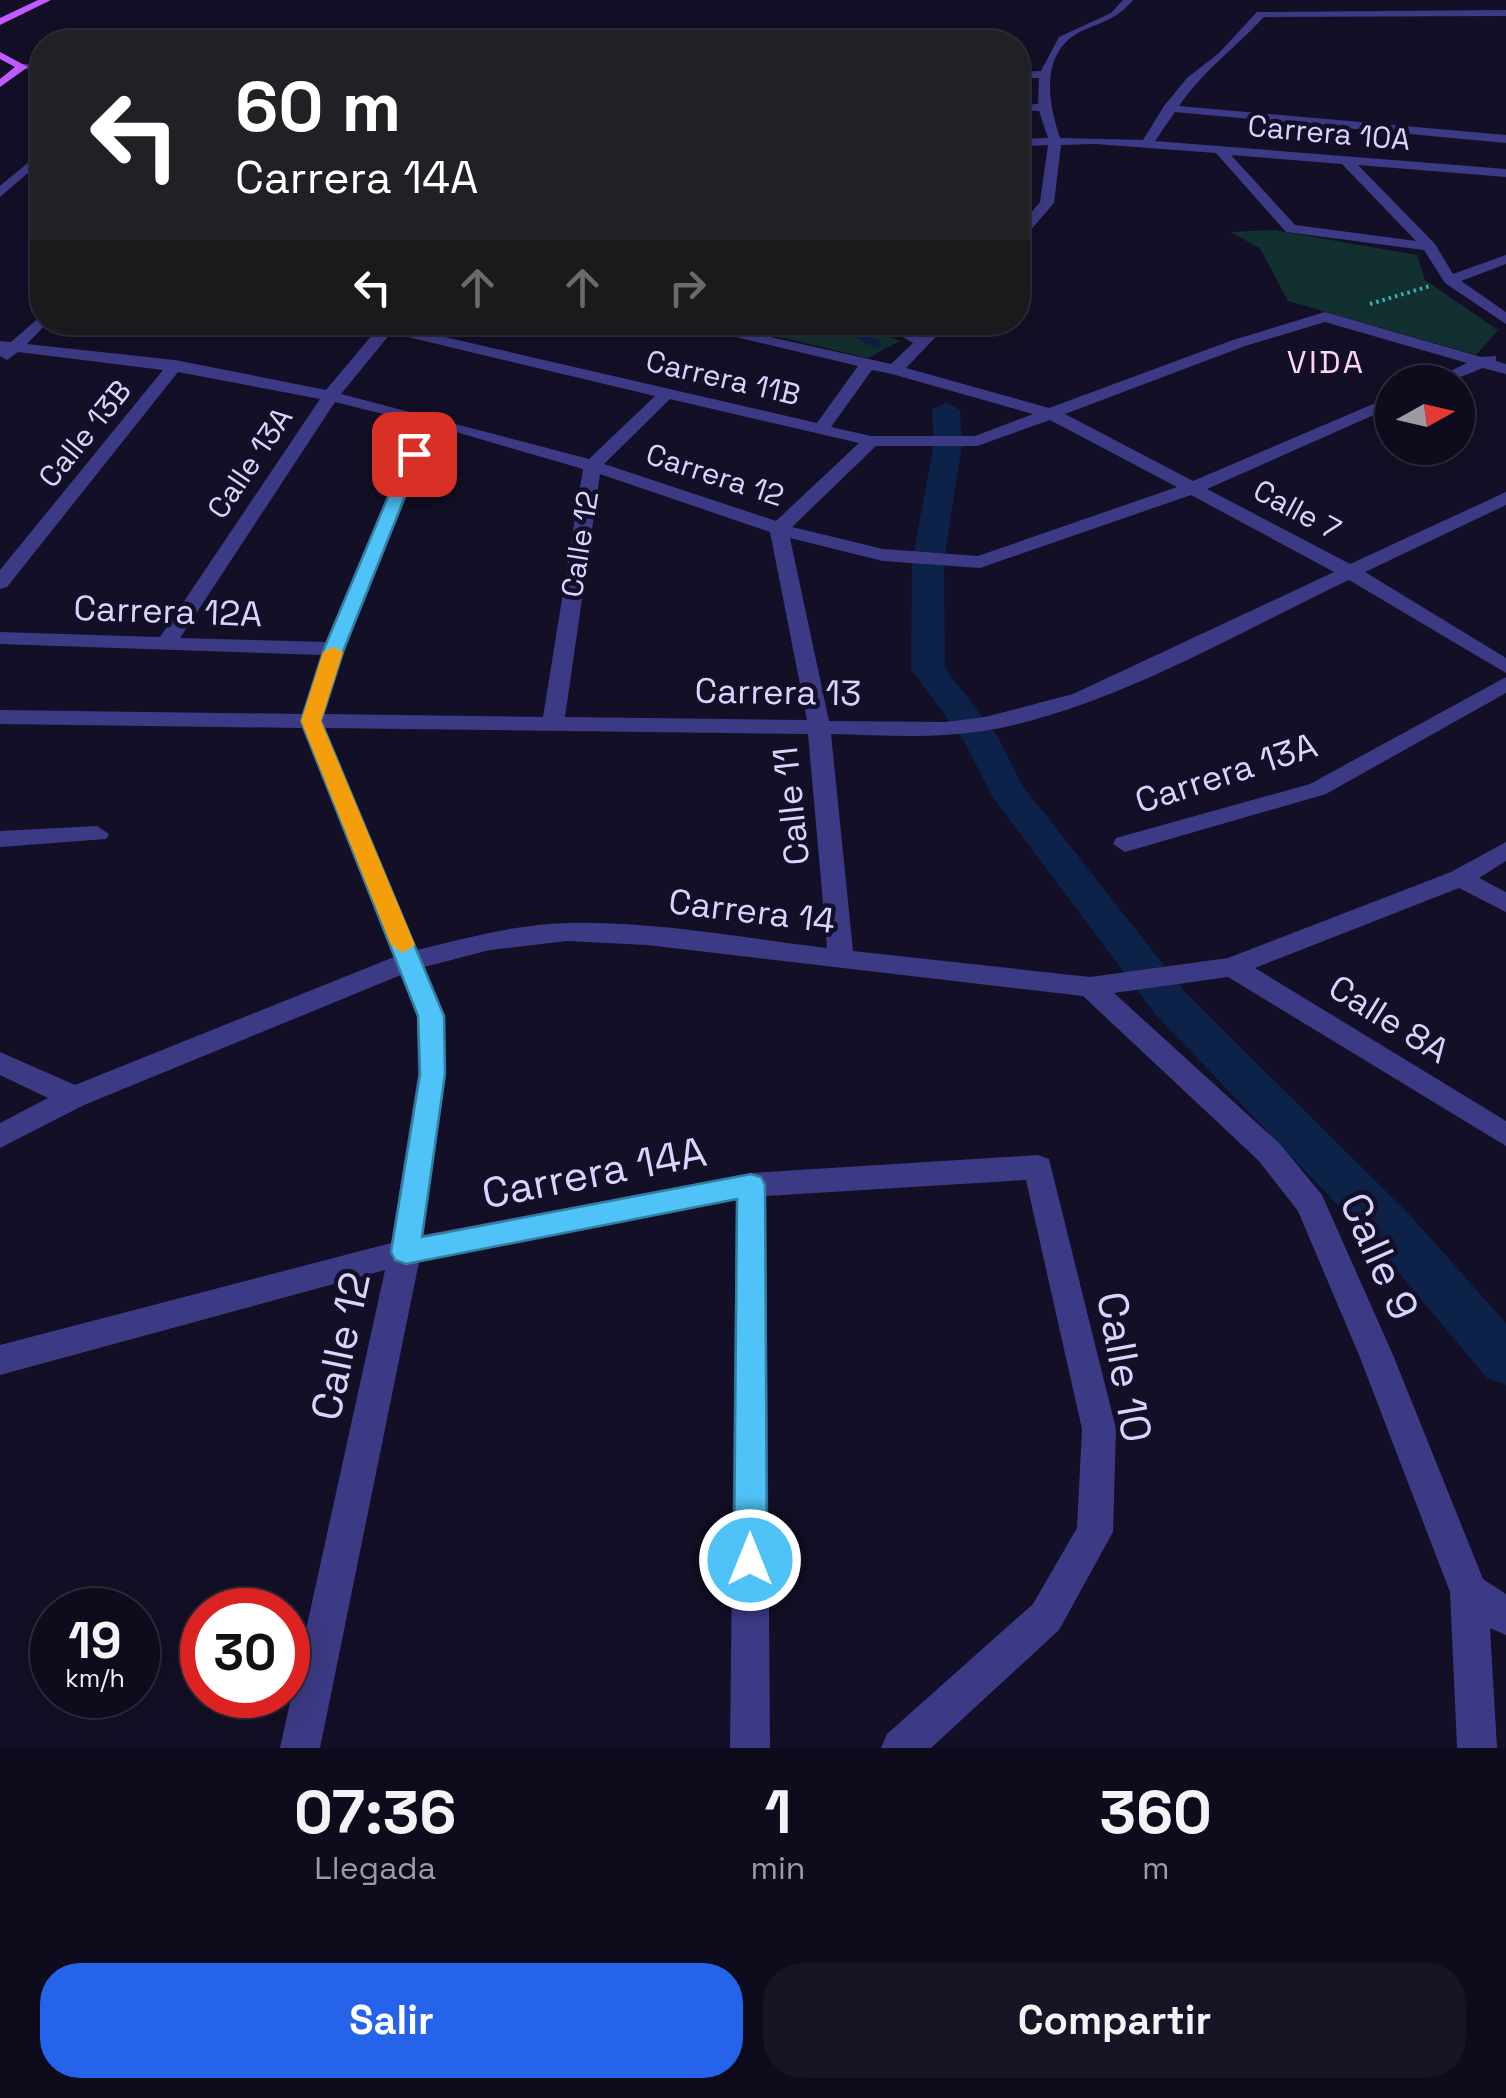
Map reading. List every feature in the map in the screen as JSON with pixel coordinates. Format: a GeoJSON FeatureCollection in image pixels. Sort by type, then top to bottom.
{"type":"FeatureCollection","features":[{"type":"Feature","properties":{"kind":"main road"},"geometry":{"type":"LineString","coordinates":[[0,12],[26,0]]}},
{"type":"Feature","properties":{"kind":"main road"},"geometry":{"type":"LineString","coordinates":[[0,22],[46,0]]}},
{"type":"Feature","properties":{"kind":"main road"},"geometry":{"type":"LineString","coordinates":[[0,55],[22,67],[0,84]]}},
{"type":"Feature","properties":{"kind":"street"},"geometry":{"type":"LineString","coordinates":[[1030,222],[1047,204],[1054,141],[1044,107],[1045,74],[1062,39],[1115,15],[1128,0]]}},
{"type":"Feature","properties":{"kind":"street"},"geometry":{"type":"LineString","coordinates":[[1433,0],[1460,22]]}},
{"type":"Feature","properties":{"kind":"street"},"geometry":{"type":"LineString","coordinates":[[1147,144],[1168,108],[1191,80],[1223,55],[1261,14],[1506,12]]}},
{"type":"Feature","properties":{"kind":"street"},"geometry":{"type":"LineString","coordinates":[[22,67],[30,67]]}},
{"type":"Feature","properties":{"kind":"street"},"geometry":{"type":"LineString","coordinates":[[1030,75],[1045,74]]}},
{"type":"Feature","properties":{"kind":"street"},"geometry":{"type":"LineString","coordinates":[[1030,108],[1044,107]]}},
{"type":"Feature","properties":{"kind":"street"},"geometry":{"type":"LineString","coordinates":[[1168,108],[1469,129],[1506,139]]}},
{"type":"Feature","properties":{"kind":"street"},"geometry":{"type":"LineString","coordinates":[[1469,129],[1481,170],[1506,192]]}},
{"type":"Feature","properties":{"kind":"street","name":"Carrera 10A"},"geometry":{"type":"LineString","coordinates":[[1030,144],[1054,141],[1219,148],[1506,173]]}},
{"type":"Feature","properties":{"kind":"street"},"geometry":{"type":"LineString","coordinates":[[1219,148],[1291,229],[1430,246]]}},
{"type":"Feature","properties":{"kind":"street"},"geometry":{"type":"LineString","coordinates":[[1345,158],[1430,246],[1434,260],[1450,280],[1506,319]]}},
{"type":"Feature","properties":{"kind":"street"},"geometry":{"type":"LineString","coordinates":[[0,193],[30,166]]}},
{"type":"Feature","properties":{"kind":"street"},"geometry":{"type":"LineString","coordinates":[[21,174],[30,174]]}},
{"type":"Feature","properties":{"kind":"street"},"geometry":{"type":"LineString","coordinates":[[1450,280],[1506,259]]}},
{"type":"Feature","properties":{"kind":"street"},"geometry":{"type":"LineString","coordinates":[[1326,316],[1506,369]]}},
{"type":"Feature","properties":{"kind":"street","name":"Carrera 11B"},"geometry":{"type":"LineString","coordinates":[[429,335],[872,441],[936,444],[977,441],[1239,342],[1326,316]]}},
{"type":"Feature","properties":{"kind":"street"},"geometry":{"type":"LineString","coordinates":[[0,363],[8,347],[30,330]]}},
{"type":"Feature","properties":{"kind":"street","name":"Calle 13A"},"geometry":{"type":"LineString","coordinates":[[166,644],[331,394],[381,335]]}},
{"type":"Feature","properties":{"kind":"street","name":"Calle 7"},"geometry":{"type":"LineString","coordinates":[[737,335],[895,370],[1054,415],[1350,572],[1506,667]]}},
{"type":"Feature","properties":{"kind":"street"},"geometry":{"type":"LineString","coordinates":[[912,335],[926,342]]}},
{"type":"Feature","properties":{"kind":"street"},"geometry":{"type":"LineString","coordinates":[[895,370],[932,335]]}},
{"type":"Feature","properties":{"kind":"street","name":"Carrera 12"},"geometry":{"type":"LineString","coordinates":[[8,347],[176,366],[331,394],[592,466],[779,529],[911,559],[980,562],[1193,488],[1375,408]]}},
{"type":"Feature","properties":{"kind":"street"},"geometry":{"type":"LineString","coordinates":[[1473,365],[1506,352]]}},
{"type":"Feature","properties":{"kind":"street"},"geometry":{"type":"LineString","coordinates":[[822,428],[868,365]]}},
{"type":"Feature","properties":{"kind":"street","name":"Calle 13B"},"geometry":{"type":"LineString","coordinates":[[0,583],[176,366]]}},
{"type":"Feature","properties":{"kind":"street","name":"Calle 12"},"geometry":{"type":"LineString","coordinates":[[553,724],[592,466],[666,394]]}},
{"type":"Feature","properties":{"kind":"street"},"geometry":{"type":"LineString","coordinates":[[311,721],[334,649],[428,422]]}},
{"type":"Feature","properties":{"kind":"street"},"geometry":{"type":"LineString","coordinates":[[779,529],[872,441]]}},
{"type":"Feature","properties":{"kind":"street","name":"Carrera 13"},"geometry":{"type":"LineString","coordinates":[[0,717],[946,729],[986,724],[1081,699],[1506,498]]}},
{"type":"Feature","properties":{"kind":"street","name":"Calle 11"},"geometry":{"type":"LineString","coordinates":[[779,529],[818,728],[841,960]]}},
{"type":"Feature","properties":{"kind":"street","name":"Carrera 12A"},"geometry":{"type":"LineString","coordinates":[[0,638],[334,649]]}},
{"type":"Feature","properties":{"kind":"street","name":"Carrera 13A"},"geometry":{"type":"LineString","coordinates":[[1124,844],[1318,789],[1506,684]]}},
{"type":"Feature","properties":{"kind":"street","name":"Calle 12"},"geometry":{"type":"LineString","coordinates":[[300,1748],[406,1252],[432,1074],[431,1016],[311,721]]}},
{"type":"Feature","properties":{"kind":"street"},"geometry":{"type":"LineString","coordinates":[[0,839],[97,834]]}},
{"type":"Feature","properties":{"kind":"street","name":"Carrera 14"},"geometry":{"type":"LineString","coordinates":[[0,1137],[74,1097],[410,962],[490,941],[568,932],[648,936],[1090,987],[1232,967],[1460,878],[1506,850]]}},
{"type":"Feature","properties":{"kind":"street"},"geometry":{"type":"LineString","coordinates":[[1460,878],[1506,903]]}},
{"type":"Feature","properties":{"kind":"street","name":"Calle 8A"},"geometry":{"type":"LineString","coordinates":[[1232,967],[1506,1135]]}},
{"type":"Feature","properties":{"kind":"street","name":"Calle 9"},"geometry":{"type":"LineString","coordinates":[[1090,987],[1269,1152],[1310,1204],[1376,1355],[1470,1592],[1477,1748]]}},
{"type":"Feature","properties":{"kind":"street"},"geometry":{"type":"LineString","coordinates":[[0,1062],[74,1097]]}},
{"type":"Feature","properties":{"kind":"street","name":"Carrera 14A"},"geometry":{"type":"LineString","coordinates":[[0,1360],[406,1252],[751,1185],[1038,1167]]}},
{"type":"Feature","properties":{"kind":"street","name":"Calle 10"},"geometry":{"type":"LineString","coordinates":[[901,1748],[1046,1617],[1095,1532],[1099,1429],[1038,1167]]}},
{"type":"Feature","properties":{"kind":"street"},"geometry":{"type":"LineString","coordinates":[[750,1748],[751,1185]]}},
{"type":"Feature","properties":{"kind":"street"},"geometry":{"type":"LineString","coordinates":[[1470,1592],[1506,1616]]}},
{"type":"Feature","properties":{"kind":"path"},"geometry":{"type":"LineString","coordinates":[[1326,316],[1450,280]]}},
{"type":"Feature","properties":{"kind":"green space"},"geometry":{"type":"Polygon","coordinates":[[[1274,230],[1417,255],[1425,280],[1498,330],[1476,355],[1288,301],[1260,248],[1230,232],[1274,230]]]}},
{"type":"Feature","properties":{"kind":"green space"},"geometry":{"type":"Polygon","coordinates":[[[771,335],[886,335],[900,341],[868,358],[771,335]]]}},
{"type":"Feature","properties":{"kind":"waterway"},"geometry":{"type":"LineString","coordinates":[[858,335],[866,339]]}},
{"type":"Feature","properties":{"kind":"waterway"},"geometry":{"type":"LineString","coordinates":[[861,336],[877,344]]}},
{"type":"Feature","properties":{"kind":"waterway"},"geometry":{"type":"LineString","coordinates":[[946,410],[948,444],[928,562],[928,669],[981,739],[1005,788],[1170,1003],[1391,1228],[1506,1361]]}},
{"type":"Feature","properties":{"kind":"slow traffic"},"geometry":{"type":"LineString","coordinates":[[333,652],[311,721],[403,945]]}},
{"type":"Feature","properties":{"kind":"district","name":"VIDA"},"geometry":{"type":"Point","coordinates":[1326,362]}},
{"type":"Feature","properties":{"kind":"route"},"geometry":{"type":"LineString","coordinates":[[414,454],[334,649],[311,721],[431,1016],[432,1074],[406,1252],[751,1185],[750,1560]]}}]}
